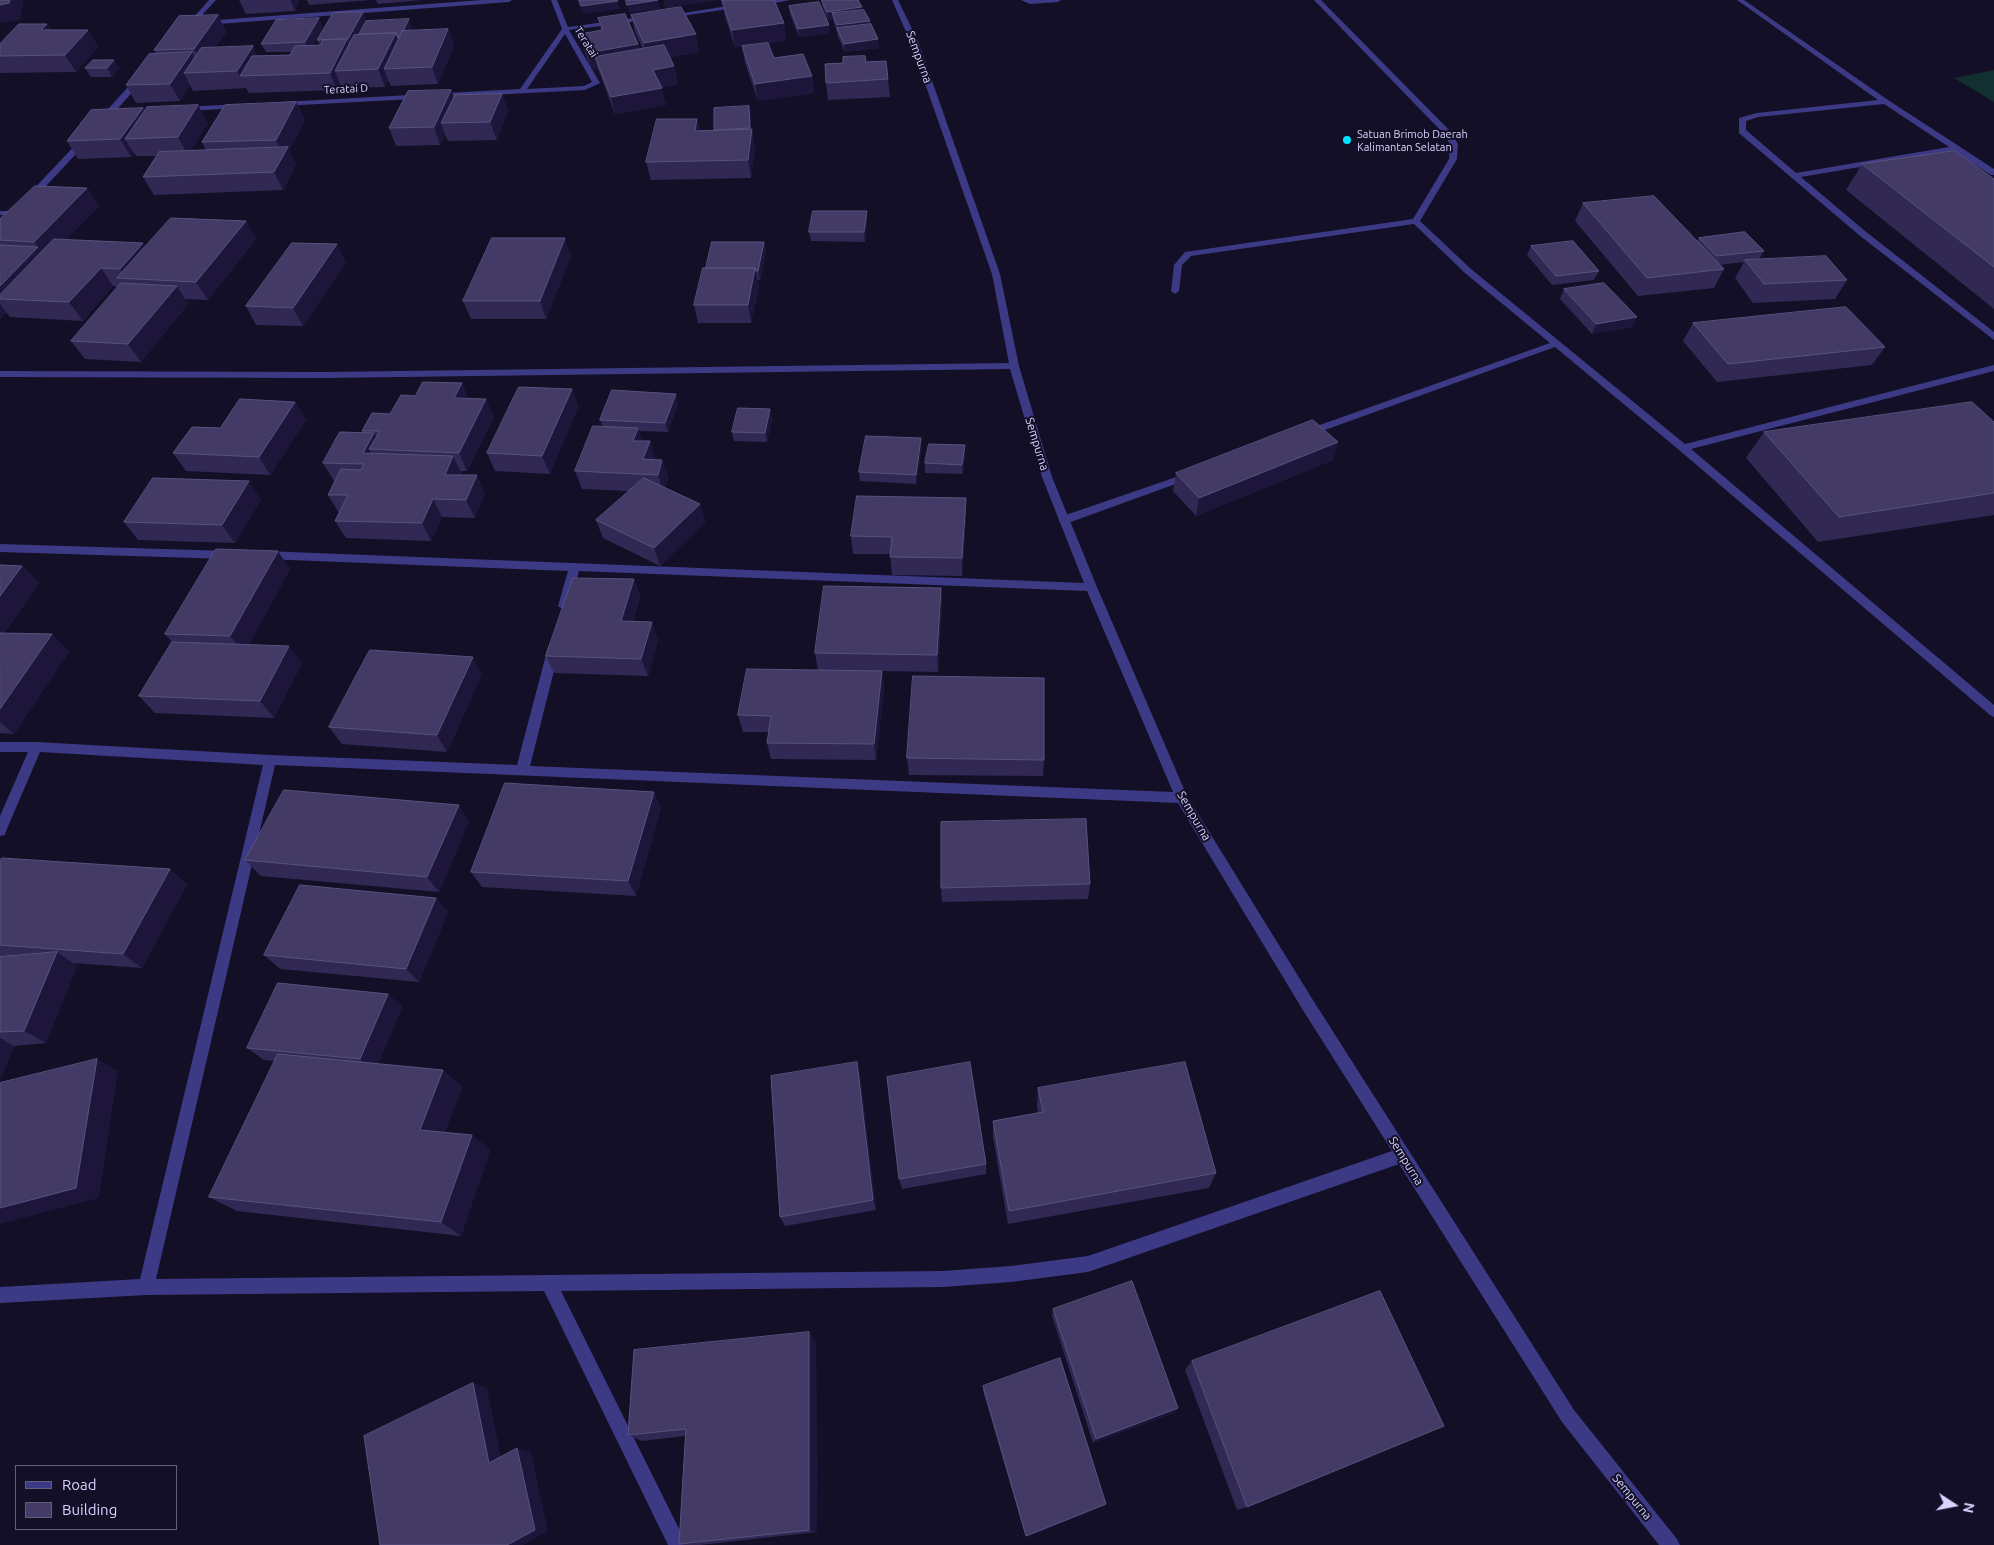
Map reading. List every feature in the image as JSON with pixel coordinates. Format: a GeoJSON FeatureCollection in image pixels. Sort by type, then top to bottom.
{"type":"FeatureCollection","features":[{"type":"Feature","properties":{"kind":"street"},"geometry":{"type":"LineString","coordinates":[[184,31],[213,0]]}},
{"type":"Feature","properties":{"kind":"street"},"geometry":{"type":"LineString","coordinates":[[191,24],[509,0]]}},
{"type":"Feature","properties":{"kind":"street","name":"Teratai"},"geometry":{"type":"LineString","coordinates":[[554,0],[564,30],[594,77],[596,83],[585,88]]}},
{"type":"Feature","properties":{"kind":"street"},"geometry":{"type":"LineString","coordinates":[[661,17],[787,0]]}},
{"type":"Feature","properties":{"kind":"street","name":"Sempurna"},"geometry":{"type":"LineString","coordinates":[[895,0],[914,41],[996,274],[1014,366],[1047,477],[1091,587],[1182,798],[1306,1002],[1568,1416],[1671,1545]]}},
{"type":"Feature","properties":{"kind":"street"},"geometry":{"type":"LineString","coordinates":[[1024,0],[1030,2],[1058,0]]}},
{"type":"Feature","properties":{"kind":"street"},"geometry":{"type":"LineString","coordinates":[[1317,0],[1448,134],[1454,144],[1454,159],[1416,222]]}},
{"type":"Feature","properties":{"kind":"street"},"geometry":{"type":"LineString","coordinates":[[1740,0],[1885,102],[1994,173]]}},
{"type":"Feature","properties":{"kind":"street"},"geometry":{"type":"LineString","coordinates":[[522,91],[564,30],[652,18]]}},
{"type":"Feature","properties":{"kind":"street"},"geometry":{"type":"LineString","coordinates":[[97,127],[147,72]]}},
{"type":"Feature","properties":{"kind":"street","name":"Teratai D"},"geometry":{"type":"LineString","coordinates":[[276,104],[585,88]]}},
{"type":"Feature","properties":{"kind":"street"},"geometry":{"type":"LineString","coordinates":[[1885,102],[1757,115],[1742,120],[1742,131],[1862,234],[1994,337]]}},
{"type":"Feature","properties":{"kind":"street"},"geometry":{"type":"LineString","coordinates":[[178,110],[247,106]]}},
{"type":"Feature","properties":{"kind":"street"},"geometry":{"type":"LineString","coordinates":[[109,113],[119,113]]}},
{"type":"Feature","properties":{"kind":"street"},"geometry":{"type":"LineString","coordinates":[[7,220],[55,173],[91,133]]}},
{"type":"Feature","properties":{"kind":"street"},"geometry":{"type":"LineString","coordinates":[[1794,176],[1956,148]]}},
{"type":"Feature","properties":{"kind":"street"},"geometry":{"type":"LineString","coordinates":[[0,213],[14,213]]}},
{"type":"Feature","properties":{"kind":"street"},"geometry":{"type":"LineString","coordinates":[[1175,291],[1178,265],[1188,254],[1416,222]]}},
{"type":"Feature","properties":{"kind":"street"},"geometry":{"type":"LineString","coordinates":[[1416,222],[1468,272],[1683,448],[1994,712]]}},
{"type":"Feature","properties":{"kind":"street"},"geometry":{"type":"LineString","coordinates":[[1296,437],[1556,344]]}},
{"type":"Feature","properties":{"kind":"street"},"geometry":{"type":"LineString","coordinates":[[0,374],[324,375],[1014,366]]}},
{"type":"Feature","properties":{"kind":"street"},"geometry":{"type":"LineString","coordinates":[[1683,448],[1994,368]]}},
{"type":"Feature","properties":{"kind":"street"},"geometry":{"type":"LineString","coordinates":[[1064,520],[1203,470]]}},
{"type":"Feature","properties":{"kind":"street"},"geometry":{"type":"LineString","coordinates":[[0,548],[245,555],[1091,587]]}},
{"type":"Feature","properties":{"kind":"street"},"geometry":{"type":"LineString","coordinates":[[562,616],[574,568]]}},
{"type":"Feature","properties":{"kind":"street"},"geometry":{"type":"LineString","coordinates":[[522,771],[557,635]]}},
{"type":"Feature","properties":{"kind":"street"},"geometry":{"type":"LineString","coordinates":[[0,747],[36,747],[270,760],[1182,798]]}},
{"type":"Feature","properties":{"kind":"street"},"geometry":{"type":"LineString","coordinates":[[0,830],[36,747]]}},
{"type":"Feature","properties":{"kind":"street"},"geometry":{"type":"LineString","coordinates":[[146,1287],[270,760]]}},
{"type":"Feature","properties":{"kind":"street"},"geometry":{"type":"LineString","coordinates":[[0,1295],[146,1287],[943,1279],[1011,1274],[1088,1264],[1402,1154]]}},
{"type":"Feature","properties":{"kind":"street"},"geometry":{"type":"LineString","coordinates":[[549,1284],[678,1545]]}},
{"type":"Feature","properties":{"kind":"green space"},"geometry":{"type":"Polygon","coordinates":[[[1994,70],[1994,102],[1954,78],[1994,70]]]}},
{"type":"Feature","properties":{"kind":"building"},"geometry":{"type":"Polygon","coordinates":[[[0,0],[10,0],[9,3],[0,5],[0,0]]]}},
{"type":"Feature","properties":{"kind":"building"},"geometry":{"type":"Polygon","coordinates":[[[579,0],[617,0],[618,1],[581,6],[579,0]]]}},
{"type":"Feature","properties":{"kind":"building"},"geometry":{"type":"Polygon","coordinates":[[[626,0],[658,0],[627,5],[626,0]]]}},
{"type":"Feature","properties":{"kind":"building"},"geometry":{"type":"Polygon","coordinates":[[[722,0],[774,0],[784,23],[732,30],[722,0]]]}},
{"type":"Feature","properties":{"kind":"building"},"geometry":{"type":"Polygon","coordinates":[[[822,0],[858,0],[862,7],[827,12],[822,0]]]}},
{"type":"Feature","properties":{"kind":"building"},"geometry":{"type":"Polygon","coordinates":[[[819,2],[829,25],[798,29],[789,6],[819,2]]]}},
{"type":"Feature","properties":{"kind":"building"},"geometry":{"type":"Polygon","coordinates":[[[681,7],[696,34],[644,43],[631,15],[681,7]]]}},
{"type":"Feature","properties":{"kind":"building"},"geometry":{"type":"Polygon","coordinates":[[[864,10],[870,21],[837,25],[832,13],[864,10]]]}},
{"type":"Feature","properties":{"kind":"building"},"geometry":{"type":"Polygon","coordinates":[[[363,12],[348,39],[317,40],[333,13],[363,12]]]}},
{"type":"Feature","properties":{"kind":"building"},"geometry":{"type":"Polygon","coordinates":[[[625,14],[638,44],[587,53],[580,34],[603,30],[598,18],[625,14]]]}},
{"type":"Feature","properties":{"kind":"building"},"geometry":{"type":"Polygon","coordinates":[[[218,15],[194,49],[154,50],[179,16],[218,15]]]}},
{"type":"Feature","properties":{"kind":"building"},"geometry":{"type":"Polygon","coordinates":[[[319,18],[305,42],[261,44],[276,20],[319,18]]]}},
{"type":"Feature","properties":{"kind":"building"},"geometry":{"type":"Polygon","coordinates":[[[409,19],[398,38],[396,33],[359,34],[366,21],[409,19]]]}},
{"type":"Feature","properties":{"kind":"building"},"geometry":{"type":"Polygon","coordinates":[[[19,24],[47,24],[41,30],[88,30],[65,55],[0,56],[0,44],[19,24]]]}},
{"type":"Feature","properties":{"kind":"building"},"geometry":{"type":"Polygon","coordinates":[[[871,24],[878,39],[844,44],[837,28],[871,24]]]}},
{"type":"Feature","properties":{"kind":"building"},"geometry":{"type":"Polygon","coordinates":[[[448,29],[432,67],[384,69],[402,31],[448,29]]]}},
{"type":"Feature","properties":{"kind":"building"},"geometry":{"type":"Polygon","coordinates":[[[396,33],[378,69],[335,71],[354,35],[396,33]]]}},
{"type":"Feature","properties":{"kind":"building"},"geometry":{"type":"Polygon","coordinates":[[[347,39],[330,73],[240,76],[252,56],[290,55],[295,46],[321,45],[323,40],[347,39]]]}},
{"type":"Feature","properties":{"kind":"building"},"geometry":{"type":"Polygon","coordinates":[[[768,43],[774,58],[803,54],[812,76],[755,84],[742,46],[768,43]]]}},
{"type":"Feature","properties":{"kind":"building"},"geometry":{"type":"Polygon","coordinates":[[[664,45],[674,66],[653,70],[662,88],[611,97],[595,57],[664,45]]]}},
{"type":"Feature","properties":{"kind":"building"},"geometry":{"type":"Polygon","coordinates":[[[253,46],[237,71],[184,73],[201,48],[253,46]]]}},
{"type":"Feature","properties":{"kind":"building"},"geometry":{"type":"Polygon","coordinates":[[[192,52],[170,84],[126,85],[149,54],[192,52]]]}},
{"type":"Feature","properties":{"kind":"building"},"geometry":{"type":"Polygon","coordinates":[[[865,56],[866,62],[886,61],[888,79],[826,83],[825,64],[843,63],[843,57],[865,56]]]}},
{"type":"Feature","properties":{"kind":"building"},"geometry":{"type":"Polygon","coordinates":[[[93,60],[114,60],[107,68],[85,68],[93,60]]]}},
{"type":"Feature","properties":{"kind":"building"},"geometry":{"type":"Polygon","coordinates":[[[451,90],[434,127],[389,128],[408,91],[451,90]]]}},
{"type":"Feature","properties":{"kind":"building"},"geometry":{"type":"Polygon","coordinates":[[[502,94],[490,122],[441,123],[455,95],[502,94]]]}},
{"type":"Feature","properties":{"kind":"building"},"geometry":{"type":"Polygon","coordinates":[[[296,102],[276,140],[202,142],[225,105],[296,102]]]}},
{"type":"Feature","properties":{"kind":"building"},"geometry":{"type":"Polygon","coordinates":[[[198,105],[178,137],[125,139],[147,107],[198,105]]]}},
{"type":"Feature","properties":{"kind":"building"},"geometry":{"type":"Polygon","coordinates":[[[749,106],[750,128],[714,130],[714,108],[749,106]]]}},
{"type":"Feature","properties":{"kind":"building"},"geometry":{"type":"Polygon","coordinates":[[[143,108],[120,139],[67,141],[91,110],[143,108]]]}},
{"type":"Feature","properties":{"kind":"building"},"geometry":{"type":"Polygon","coordinates":[[[657,119],[697,119],[695,131],[752,129],[748,160],[646,162],[657,119]]]}},
{"type":"Feature","properties":{"kind":"building"},"geometry":{"type":"Polygon","coordinates":[[[288,147],[274,172],[143,177],[159,152],[288,147]]]}},
{"type":"Feature","properties":{"kind":"building"},"geometry":{"type":"Polygon","coordinates":[[[1955,151],[1994,179],[1994,267],[1862,164],[1955,151]]]}},
{"type":"Feature","properties":{"kind":"building"},"geometry":{"type":"Polygon","coordinates":[[[35,186],[87,188],[34,242],[0,240],[0,219],[35,186]]]}},
{"type":"Feature","properties":{"kind":"building"},"geometry":{"type":"Polygon","coordinates":[[[1654,196],[1724,269],[1647,278],[1583,203],[1654,196]]]}},
{"type":"Feature","properties":{"kind":"building"},"geometry":{"type":"Polygon","coordinates":[[[813,211],[867,211],[864,232],[809,232],[813,211]]]}},
{"type":"Feature","properties":{"kind":"building"},"geometry":{"type":"Polygon","coordinates":[[[171,218],[246,221],[196,282],[117,278],[171,218]]]}},
{"type":"Feature","properties":{"kind":"building"},"geometry":{"type":"Polygon","coordinates":[[[1745,232],[1764,251],[1716,256],[1699,238],[1745,232]]]}},
{"type":"Feature","properties":{"kind":"building"},"geometry":{"type":"Polygon","coordinates":[[[492,238],[565,238],[540,301],[463,301],[492,238]]]}},
{"type":"Feature","properties":{"kind":"building"},"geometry":{"type":"Polygon","coordinates":[[[54,239],[143,243],[120,269],[101,268],[69,302],[0,299],[0,295],[54,239]]]}},
{"type":"Feature","properties":{"kind":"building"},"geometry":{"type":"Polygon","coordinates":[[[1573,241],[1599,271],[1556,276],[1531,246],[1573,241]]]}},
{"type":"Feature","properties":{"kind":"building"},"geometry":{"type":"Polygon","coordinates":[[[712,242],[764,242],[758,271],[755,268],[706,268],[712,242]]]}},
{"type":"Feature","properties":{"kind":"building"},"geometry":{"type":"Polygon","coordinates":[[[292,243],[337,244],[293,308],[246,306],[292,243]]]}},
{"type":"Feature","properties":{"kind":"building"},"geometry":{"type":"Polygon","coordinates":[[[0,245],[38,247],[0,286],[0,245]]]}},
{"type":"Feature","properties":{"kind":"building"},"geometry":{"type":"Polygon","coordinates":[[[1826,256],[1847,280],[1764,284],[1745,260],[1826,256]]]}},
{"type":"Feature","properties":{"kind":"building"},"geometry":{"type":"Polygon","coordinates":[[[703,268],[755,268],[748,305],[694,305],[703,268]]]}},
{"type":"Feature","properties":{"kind":"building"},"geometry":{"type":"Polygon","coordinates":[[[121,283],[177,286],[128,344],[71,341],[121,283]]]}},
{"type":"Feature","properties":{"kind":"building"},"geometry":{"type":"Polygon","coordinates":[[[1604,283],[1637,317],[1596,324],[1564,289],[1604,283]]]}},
{"type":"Feature","properties":{"kind":"building"},"geometry":{"type":"Polygon","coordinates":[[[1846,307],[1885,347],[1728,364],[1693,323],[1846,307]]]}},
{"type":"Feature","properties":{"kind":"building"},"geometry":{"type":"Polygon","coordinates":[[[423,382],[462,383],[454,398],[486,399],[459,453],[369,449],[380,431],[362,431],[372,413],[390,414],[401,395],[415,396],[423,382]]]}},
{"type":"Feature","properties":{"kind":"building"},"geometry":{"type":"Polygon","coordinates":[[[519,387],[572,389],[542,456],[487,453],[519,387]]]}},
{"type":"Feature","properties":{"kind":"building"},"geometry":{"type":"Polygon","coordinates":[[[612,390],[676,394],[665,423],[600,420],[612,390]]]}},
{"type":"Feature","properties":{"kind":"building"},"geometry":{"type":"Polygon","coordinates":[[[240,399],[295,402],[259,457],[173,453],[192,427],[220,428],[240,399]]]}},
{"type":"Feature","properties":{"kind":"building"},"geometry":{"type":"Polygon","coordinates":[[[1972,402],[1994,422],[1994,493],[1839,517],[1764,432],[1972,402]]]}},
{"type":"Feature","properties":{"kind":"building"},"geometry":{"type":"Polygon","coordinates":[[[738,408],[770,409],[765,433],[732,432],[738,408]]]}},
{"type":"Feature","properties":{"kind":"building"},"geometry":{"type":"Polygon","coordinates":[[[1313,420],[1338,442],[1199,498],[1176,473],[1313,420]]]}},
{"type":"Feature","properties":{"kind":"building"},"geometry":{"type":"Polygon","coordinates":[[[593,426],[638,428],[633,441],[650,441],[643,459],[662,460],[658,475],[575,471],[593,426]]]}},
{"type":"Feature","properties":{"kind":"building"},"geometry":{"type":"Polygon","coordinates":[[[340,432],[374,433],[363,453],[453,456],[445,475],[477,475],[466,500],[433,499],[422,523],[335,521],[348,495],[328,495],[341,469],[361,470],[364,464],[323,463],[340,432]]]}},
{"type":"Feature","properties":{"kind":"building"},"geometry":{"type":"Polygon","coordinates":[[[866,436],[921,438],[916,475],[859,472],[866,436]]]}},
{"type":"Feature","properties":{"kind":"building"},"geometry":{"type":"Polygon","coordinates":[[[929,444],[965,445],[962,465],[925,463],[929,444]]]}},
{"type":"Feature","properties":{"kind":"building"},"geometry":{"type":"Polygon","coordinates":[[[153,478],[249,481],[222,525],[124,522],[153,478]]]}},
{"type":"Feature","properties":{"kind":"building"},"geometry":{"type":"Polygon","coordinates":[[[644,478],[700,504],[654,548],[596,520],[644,478]]]}},
{"type":"Feature","properties":{"kind":"building"},"geometry":{"type":"Polygon","coordinates":[[[857,496],[966,498],[962,558],[890,557],[892,537],[851,536],[857,496]]]}},
{"type":"Feature","properties":{"kind":"building"},"geometry":{"type":"Polygon","coordinates":[[[216,549],[278,551],[230,636],[165,634],[216,549]]]}},
{"type":"Feature","properties":{"kind":"building"},"geometry":{"type":"Polygon","coordinates":[[[0,565],[22,566],[0,596],[0,565]]]}},
{"type":"Feature","properties":{"kind":"building"},"geometry":{"type":"Polygon","coordinates":[[[573,578],[634,579],[621,621],[652,622],[641,659],[546,656],[573,578]]]}},
{"type":"Feature","properties":{"kind":"building"},"geometry":{"type":"Polygon","coordinates":[[[824,586],[941,588],[937,655],[815,653],[824,586]]]}},
{"type":"Feature","properties":{"kind":"building"},"geometry":{"type":"Polygon","coordinates":[[[0,633],[52,634],[0,709],[0,633]]]}},
{"type":"Feature","properties":{"kind":"building"},"geometry":{"type":"Polygon","coordinates":[[[172,642],[289,646],[260,701],[139,696],[172,642]]]}},
{"type":"Feature","properties":{"kind":"building"},"geometry":{"type":"Polygon","coordinates":[[[370,650],[473,657],[437,735],[329,727],[370,650]]]}},
{"type":"Feature","properties":{"kind":"building"},"geometry":{"type":"Polygon","coordinates":[[[747,669],[882,671],[874,744],[767,743],[771,716],[738,715],[747,669]]]}},
{"type":"Feature","properties":{"kind":"building"},"geometry":{"type":"Polygon","coordinates":[[[913,676],[1044,678],[1044,760],[907,758],[913,676]]]}},
{"type":"Feature","properties":{"kind":"building"},"geometry":{"type":"Polygon","coordinates":[[[505,783],[654,792],[628,881],[471,872],[505,783]]]}},
{"type":"Feature","properties":{"kind":"building"},"geometry":{"type":"Polygon","coordinates":[[[284,790],[459,805],[427,877],[245,860],[284,790]]]}},
{"type":"Feature","properties":{"kind":"building"},"geometry":{"type":"Polygon","coordinates":[[[1086,819],[1090,884],[941,888],[941,822],[1086,819]]]}},
{"type":"Feature","properties":{"kind":"building"},"geometry":{"type":"Polygon","coordinates":[[[2,858],[170,869],[123,954],[0,945],[0,861],[2,858]]]}},
{"type":"Feature","properties":{"kind":"building"},"geometry":{"type":"Polygon","coordinates":[[[300,885],[436,898],[406,969],[264,955],[300,885]]]}},
{"type":"Feature","properties":{"kind":"building"},"geometry":{"type":"Polygon","coordinates":[[[57,952],[24,1031],[0,1032],[0,957],[57,952]]]}},
{"type":"Feature","properties":{"kind":"building"},"geometry":{"type":"Polygon","coordinates":[[[278,983],[388,994],[360,1059],[247,1048],[278,983]]]}},
{"type":"Feature","properties":{"kind":"building"},"geometry":{"type":"Polygon","coordinates":[[[278,1054],[443,1070],[420,1130],[472,1135],[441,1222],[209,1197],[278,1054]]]}},
{"type":"Feature","properties":{"kind":"building"},"geometry":{"type":"Polygon","coordinates":[[[97,1059],[76,1188],[0,1208],[0,1083],[97,1059]]]}},
{"type":"Feature","properties":{"kind":"building"},"geometry":{"type":"Polygon","coordinates":[[[857,1062],[873,1200],[780,1217],[771,1076],[857,1062]]]}},
{"type":"Feature","properties":{"kind":"building"},"geometry":{"type":"Polygon","coordinates":[[[970,1062],[986,1164],[899,1179],[887,1077],[970,1062]]]}},
{"type":"Feature","properties":{"kind":"building"},"geometry":{"type":"Polygon","coordinates":[[[1185,1062],[1216,1173],[1009,1211],[993,1121],[1043,1112],[1038,1088],[1185,1062]]]}},
{"type":"Feature","properties":{"kind":"building"},"geometry":{"type":"Polygon","coordinates":[[[1132,1281],[1178,1408],[1096,1439],[1053,1309],[1132,1281]]]}},
{"type":"Feature","properties":{"kind":"building"},"geometry":{"type":"Polygon","coordinates":[[[1380,1291],[1444,1426],[1247,1507],[1192,1361],[1380,1291]]]}},
{"type":"Feature","properties":{"kind":"building"},"geometry":{"type":"Polygon","coordinates":[[[809,1332],[809,1530],[679,1544],[686,1429],[628,1435],[634,1350],[809,1332]]]}},
{"type":"Feature","properties":{"kind":"building"},"geometry":{"type":"Polygon","coordinates":[[[1060,1358],[1106,1504],[1026,1536],[983,1386],[1060,1358]]]}},
{"type":"Feature","properties":{"kind":"building"},"geometry":{"type":"Polygon","coordinates":[[[473,1383],[489,1463],[517,1448],[535,1530],[507,1545],[380,1545],[364,1436],[473,1383]]]}},
{"type":"Feature","properties":{"kind":"place","name":"Satuan Brimob Daerah Kalimantan Selatan"},"geometry":{"type":"Point","coordinates":[1347,140]}}]}
